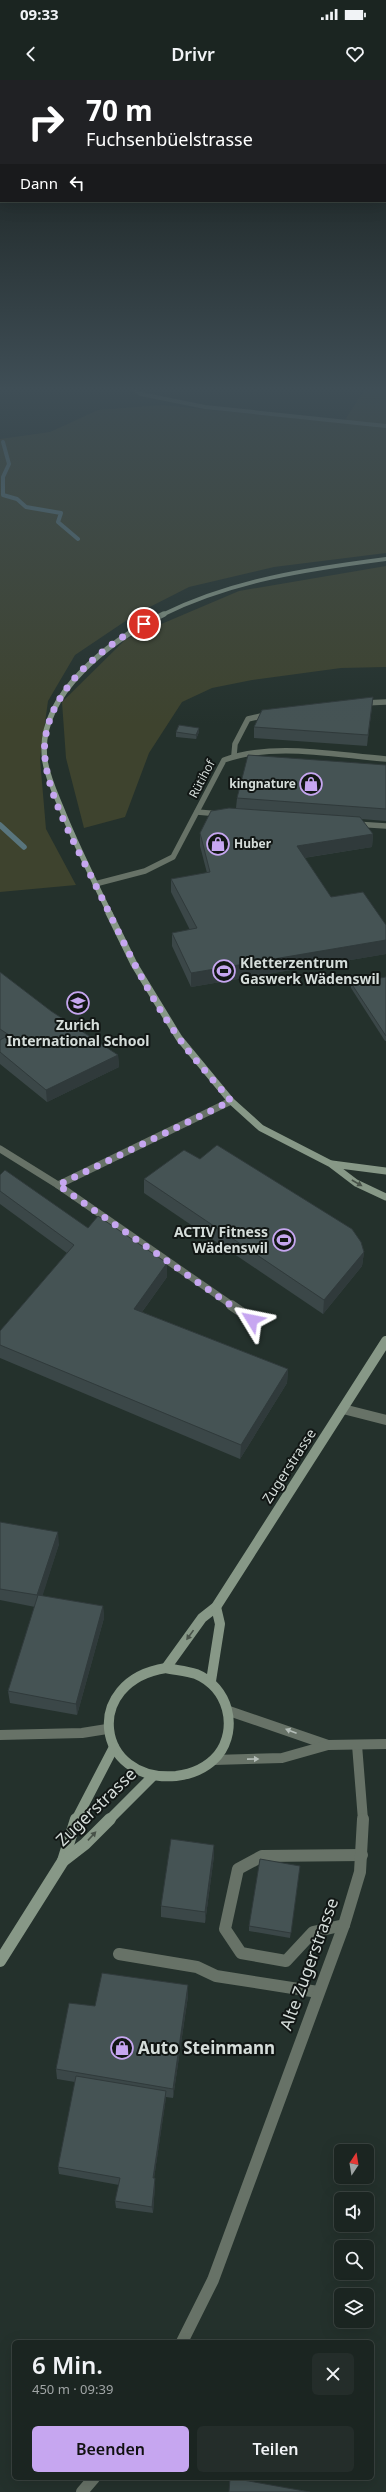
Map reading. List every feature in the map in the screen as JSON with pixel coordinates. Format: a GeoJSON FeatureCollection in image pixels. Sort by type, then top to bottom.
{"type":"FeatureCollection","features":[{"type":"Feature","properties":{"kind":"street"},"geometry":{"type":"LineString","coordinates":[[386,559],[282,574],[205,596],[171,610],[134,629],[115,642],[77,676],[54,713],[46,734],[45,759],[49,778],[65,820],[95,884],[134,964],[179,1038],[231,1101],[261,1128],[331,1164],[356,1183],[386,1197]]}},
{"type":"Feature","properties":{"kind":"street"},"geometry":{"type":"LineString","coordinates":[[354,704],[386,702]]}},
{"type":"Feature","properties":{"kind":"street"},"geometry":{"type":"LineString","coordinates":[[234,755],[235,744],[248,719],[277,713]]}},
{"type":"Feature","properties":{"kind":"street","name":"Rütihof"},"geometry":{"type":"LineString","coordinates":[[95,884],[137,875],[159,866],[173,856],[224,760],[234,755],[277,752],[386,759]]}},
{"type":"Feature","properties":{"kind":"street"},"geometry":{"type":"LineString","coordinates":[[197,812],[224,814]]}},
{"type":"Feature","properties":{"kind":"street"},"geometry":{"type":"LineString","coordinates":[[348,824],[386,826]]}},
{"type":"Feature","properties":{"kind":"street"},"geometry":{"type":"LineString","coordinates":[[58,1185],[231,1101]]}},
{"type":"Feature","properties":{"kind":"street"},"geometry":{"type":"LineString","coordinates":[[0,1149],[58,1185],[252,1320]]}},
{"type":"Feature","properties":{"kind":"street"},"geometry":{"type":"LineString","coordinates":[[331,1164],[386,1171]]}},
{"type":"Feature","properties":{"kind":"street","name":"Zugerstrasse"},"geometry":{"type":"LineString","coordinates":[[166,1668],[202,1618],[216,1606],[386,1341]]}},
{"type":"Feature","properties":{"kind":"street"},"geometry":{"type":"LineString","coordinates":[[343,1409],[386,1420]]}},
{"type":"Feature","properties":{"kind":"street"},"geometry":{"type":"LineString","coordinates":[[210,1682],[220,1624],[216,1606]]}},
{"type":"Feature","properties":{"kind":"street"},"geometry":{"type":"LineString","coordinates":[[166,1668],[182,1668],[197,1673],[210,1682],[223,1695],[230,1711],[231,1728],[226,1745],[214,1760],[202,1769],[186,1776],[153,1776],[130,1765],[114,1747],[108,1729],[109,1710],[121,1689],[130,1680],[147,1671],[166,1668]]}},
{"type":"Feature","properties":{"kind":"street"},"geometry":{"type":"LineString","coordinates":[[230,1711],[328,1745]]}},
{"type":"Feature","properties":{"kind":"street"},"geometry":{"type":"LineString","coordinates":[[0,1735],[82,1733],[108,1729]]}},
{"type":"Feature","properties":{"kind":"street"},"geometry":{"type":"LineString","coordinates":[[214,1760],[282,1758],[328,1745],[386,1744]]}},
{"type":"Feature","properties":{"kind":"street","name":"Alte Zugerstrasse"},"geometry":{"type":"LineString","coordinates":[[183,2340],[213,2280],[344,1925],[362,1855],[362,1799],[357,1745]]}},
{"type":"Feature","properties":{"kind":"street","name":"Zugerstrasse"},"geometry":{"type":"LineString","coordinates":[[63,1862],[68,1836],[82,1802],[114,1747]]}},
{"type":"Feature","properties":{"kind":"street","name":"Zugerstrasse"},"geometry":{"type":"LineString","coordinates":[[0,1961],[63,1862],[84,1844],[153,1776]]}},
{"type":"Feature","properties":{"kind":"street"},"geometry":{"type":"LineString","coordinates":[[344,1925],[313,1932],[286,1961],[241,1953],[225,1929],[238,1869],[262,1856],[362,1855]]}},
{"type":"Feature","properties":{"kind":"street"},"geometry":{"type":"LineString","coordinates":[[119,1954],[197,1968],[216,1976],[318,1992]]}},
{"type":"Feature","properties":{"kind":"street"},"geometry":{"type":"LineString","coordinates":[[82,2492],[92,2480]]}},
{"type":"Feature","properties":{"kind":"green space"},"geometry":{"type":"Polygon","coordinates":[[[0,499],[386,499],[386,553],[274,567],[189,587],[136,614],[75,655],[48,701],[40,759],[46,829],[76,885],[0,892],[0,499]]]}},
{"type":"Feature","properties":{"kind":"green space"},"geometry":{"type":"Polygon","coordinates":[[[386,566],[386,667],[341,668],[252,680],[212,688],[182,702],[149,753],[125,817],[84,828],[66,758],[62,702],[126,639],[239,591],[386,566]]]}},
{"type":"Feature","properties":{"kind":"building"},"geometry":{"type":"Polygon","coordinates":[[[373,697],[368,735],[254,727],[262,710],[373,697]]]}},
{"type":"Feature","properties":{"kind":"building"},"geometry":{"type":"Polygon","coordinates":[[[179,725],[199,728],[196,735],[176,732],[179,725]]]}},
{"type":"Feature","properties":{"kind":"building"},"geometry":{"type":"Polygon","coordinates":[[[248,755],[386,765],[386,809],[237,798],[248,755]]]}},
{"type":"Feature","properties":{"kind":"building"},"geometry":{"type":"Polygon","coordinates":[[[229,808],[360,817],[373,834],[297,846],[331,897],[363,892],[386,925],[386,940],[191,973],[172,933],[197,928],[171,879],[210,872],[200,833],[211,811],[229,808]]]}},
{"type":"Feature","properties":{"kind":"building","name":"Zurich International School"},"geometry":{"type":"Polygon","coordinates":[[[0,972],[51,1011],[118,1055],[46,1090],[0,1052],[0,1040],[9,1035],[0,1029],[0,972]]]}},
{"type":"Feature","properties":{"kind":"building"},"geometry":{"type":"Polygon","coordinates":[[[386,977],[386,1036],[351,983],[386,977]]]}},
{"type":"Feature","properties":{"kind":"building"},"geometry":{"type":"Polygon","coordinates":[[[217,1145],[352,1229],[361,1242],[364,1252],[324,1300],[144,1179],[184,1150],[200,1159],[217,1145]]]}},
{"type":"Feature","properties":{"kind":"building"},"geometry":{"type":"Polygon","coordinates":[[[5,1170],[88,1228],[98,1216],[167,1263],[134,1309],[288,1369],[241,1445],[0,1345],[0,1331],[74,1245],[0,1191],[0,1175],[5,1170]]]}},
{"type":"Feature","properties":{"kind":"building"},"geometry":{"type":"Polygon","coordinates":[[[0,1522],[58,1532],[37,1595],[0,1589],[0,1522]]]}},
{"type":"Feature","properties":{"kind":"building"},"geometry":{"type":"Polygon","coordinates":[[[38,1595],[103,1606],[76,1704],[8,1691],[38,1595]]]}},
{"type":"Feature","properties":{"kind":"building"},"geometry":{"type":"Polygon","coordinates":[[[171,1839],[214,1845],[205,1912],[161,1906],[171,1839]]]}},
{"type":"Feature","properties":{"kind":"building"},"geometry":{"type":"Polygon","coordinates":[[[260,1859],[300,1866],[291,1933],[249,1926],[260,1859]]]}},
{"type":"Feature","properties":{"kind":"building","name":"Auto Steinmann"},"geometry":{"type":"Polygon","coordinates":[[[102,1973],[188,1985],[173,2089],[56,2069],[69,2003],[95,2006],[102,1973]]]}},
{"type":"Feature","properties":{"kind":"building"},"geometry":{"type":"Polygon","coordinates":[[[76,2076],[166,2091],[153,2178],[155,2178],[152,2207],[115,2201],[120,2178],[58,2167],[76,2076]]]}},
{"type":"Feature","properties":{"kind":"building"},"geometry":{"type":"Polygon","coordinates":[[[230,2480],[243,2480],[310,2492],[229,2492],[230,2480]]]}},
{"type":"Feature","properties":{"kind":"waterway"},"geometry":{"type":"LineString","coordinates":[[15,499],[26,507],[61,513],[58,522],[78,539]]}},
{"type":"Feature","properties":{"kind":"waterway"},"geometry":{"type":"LineString","coordinates":[[0,825],[24,847]]}},
{"type":"Feature","properties":{"kind":"place","name":"kingnature"},"geometry":{"type":"Point","coordinates":[311,784]}},
{"type":"Feature","properties":{"kind":"place","name":"Huber"},"geometry":{"type":"Point","coordinates":[218,844]}},
{"type":"Feature","properties":{"kind":"place","name":"Kletterzentrum Gaswerk Wädenswil"},"geometry":{"type":"Point","coordinates":[224,971]}},
{"type":"Feature","properties":{"kind":"place","name":"Zurich International School"},"geometry":{"type":"Point","coordinates":[78,1003]}},
{"type":"Feature","properties":{"kind":"place","name":"ACTIV Fitness Wädenswil"},"geometry":{"type":"Point","coordinates":[284,1240]}},
{"type":"Feature","properties":{"kind":"place","name":"Auto Steinmann"},"geometry":{"type":"Point","coordinates":[122,2048]}},
{"type":"Feature","properties":{"kind":"route"},"geometry":{"type":"LineString","coordinates":[[144,624],[115,642],[77,676],[54,713],[46,734],[45,759],[49,778],[65,820],[134,964],[179,1038],[231,1101],[58,1185],[252,1320]]}}]}
